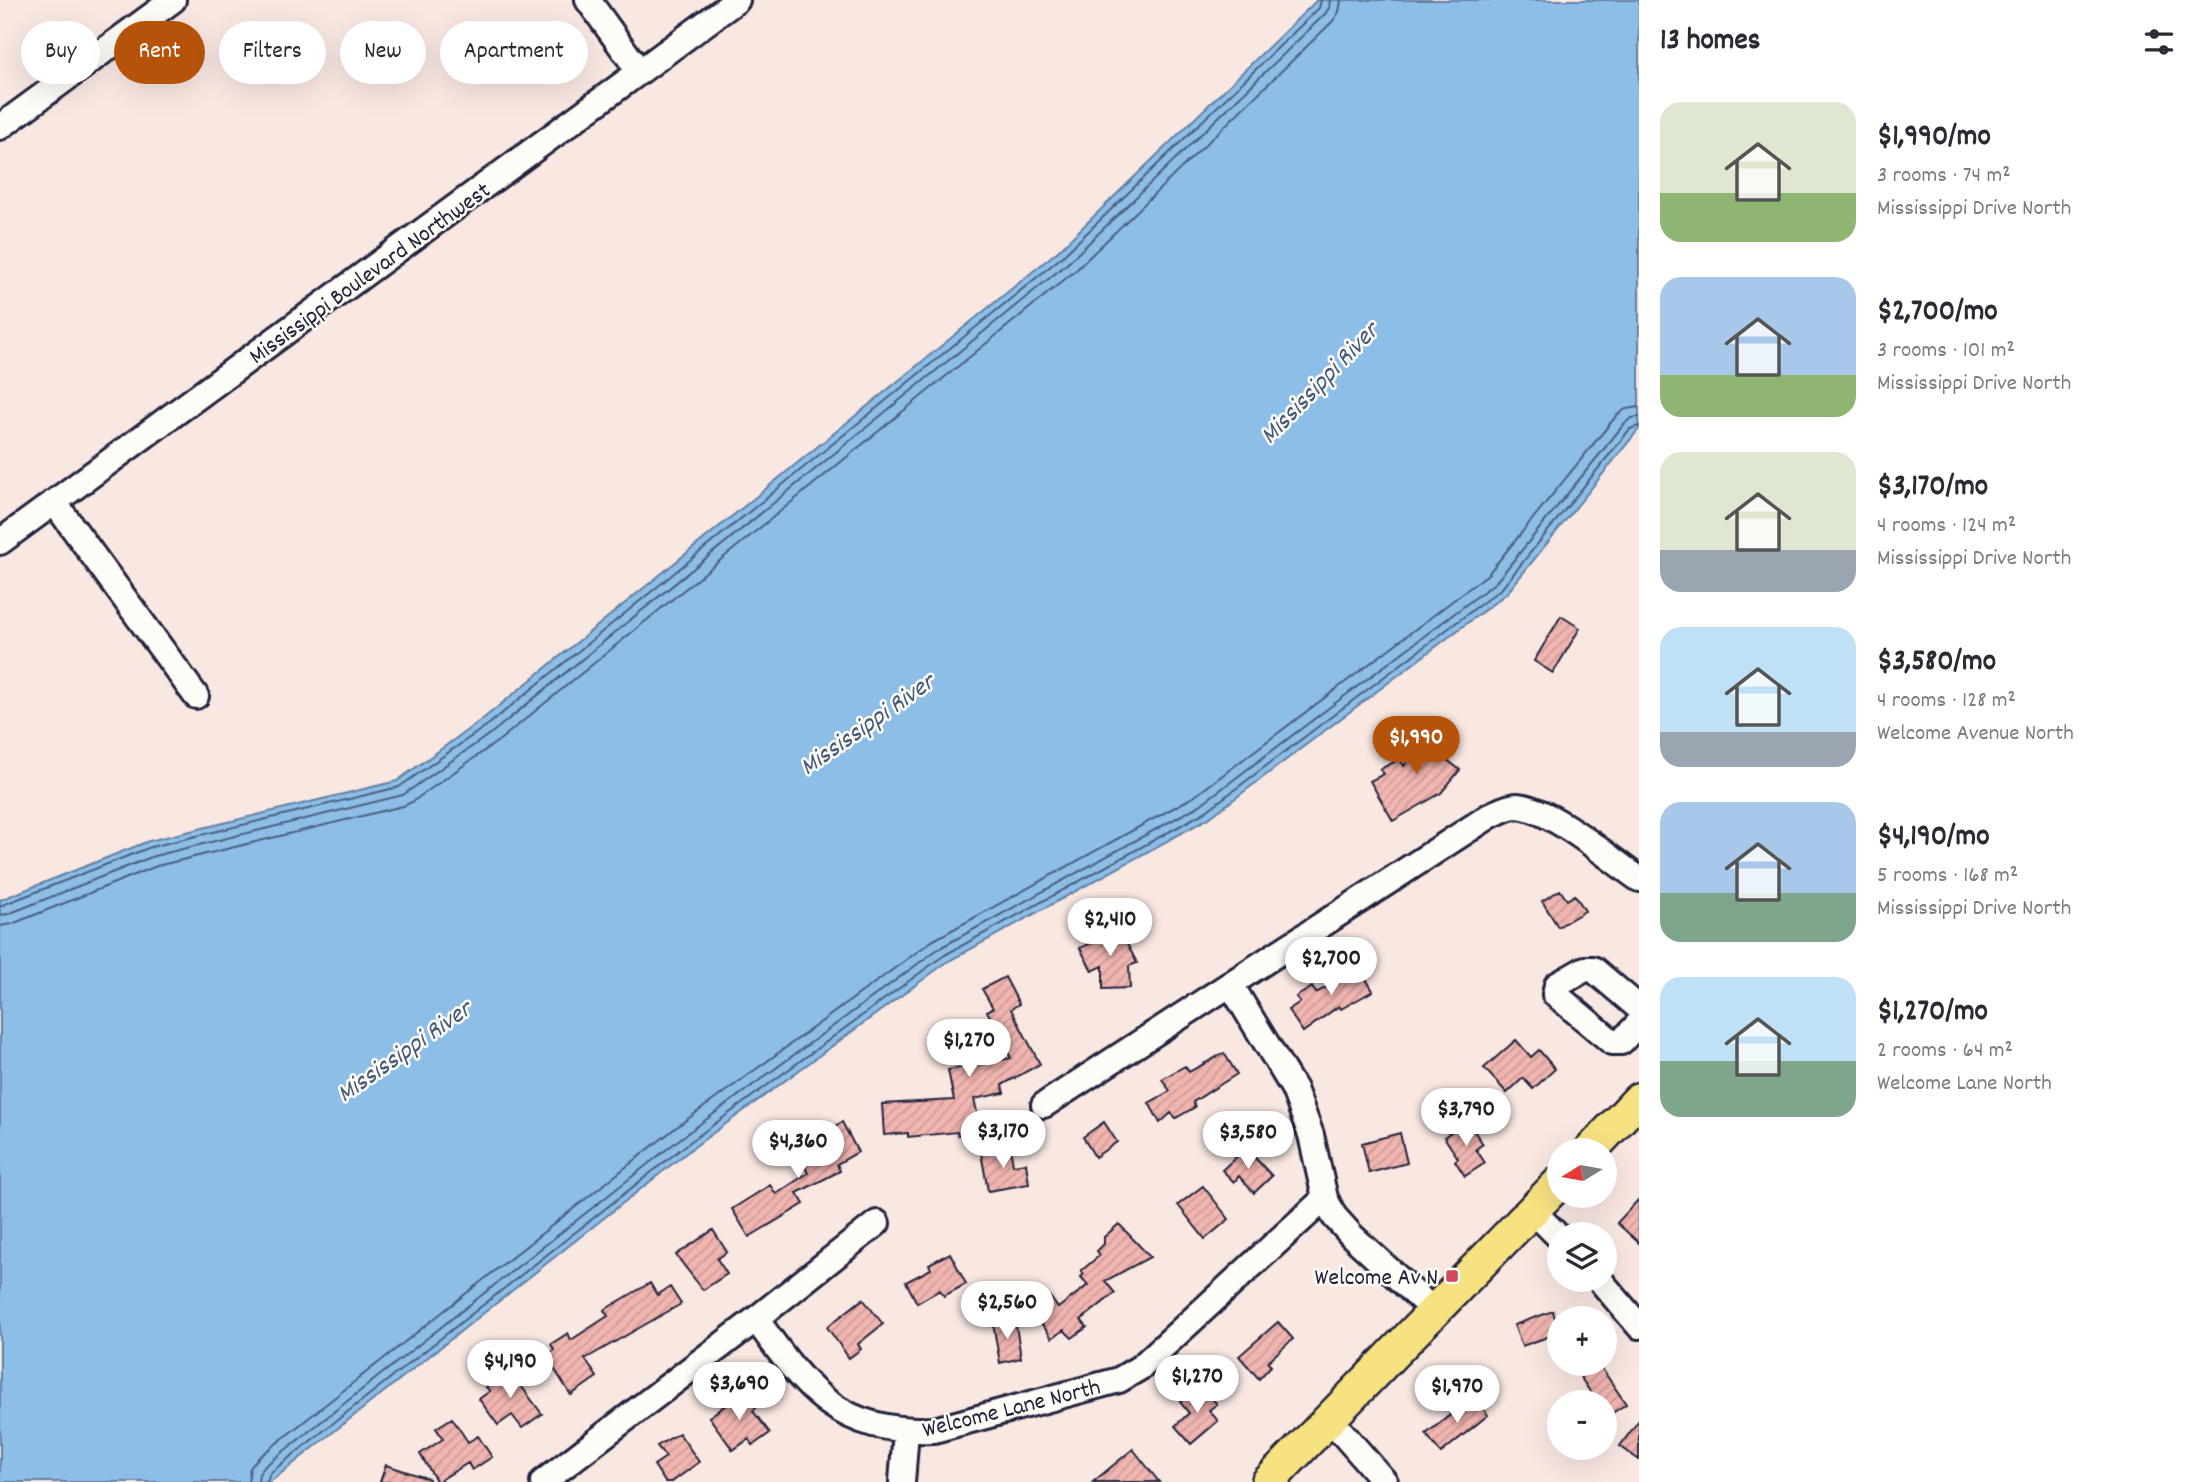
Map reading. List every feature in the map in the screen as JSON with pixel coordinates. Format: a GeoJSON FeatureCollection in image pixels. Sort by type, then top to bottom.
{"type":"FeatureCollection","features":[{"type":"Feature","properties":{"kind":"main road"},"geometry":{"type":"LineString","coordinates":[[1602,1138],[1639,1099]]}},
{"type":"Feature","properties":{"kind":"main road"},"geometry":{"type":"LineString","coordinates":[[1268,1482],[1547,1196]]}},
{"type":"Feature","properties":{"kind":"street"},"geometry":{"type":"LineString","coordinates":[[0,127],[173,0]]}},
{"type":"Feature","properties":{"kind":"street"},"geometry":{"type":"LineString","coordinates":[[588,0],[639,71]]}},
{"type":"Feature","properties":{"kind":"street","name":"Mississippi Boulevard Northwest"},"geometry":{"type":"LineString","coordinates":[[0,542],[737,0]]}},
{"type":"Feature","properties":{"kind":"street"},"geometry":{"type":"LineString","coordinates":[[54,502],[196,696]]}},
{"type":"Feature","properties":{"kind":"street"},"geometry":{"type":"LineString","coordinates":[[1044,1105],[1490,815],[1514,806],[1530,809],[1552,820],[1639,879]]}},
{"type":"Feature","properties":{"kind":"street"},"geometry":{"type":"LineString","coordinates":[[1639,1008],[1593,969],[1584,969],[1557,985],[1555,994],[1612,1042],[1621,1042],[1639,1023]]}},
{"type":"Feature","properties":{"kind":"street"},"geometry":{"type":"LineString","coordinates":[[1231,985],[1294,1089],[1311,1135],[1325,1198],[1334,1216],[1352,1236],[1434,1311]]}},
{"type":"Feature","properties":{"kind":"street","name":"Welcome Lane North"},"geometry":{"type":"LineString","coordinates":[[756,1319],[790,1367],[836,1410],[867,1423],[906,1431],[934,1430],[959,1425],[1119,1380],[1141,1367],[1325,1198]]}},
{"type":"Feature","properties":{"kind":"street"},"geometry":{"type":"LineString","coordinates":[[1533,1211],[1547,1225]]}},
{"type":"Feature","properties":{"kind":"street"},"geometry":{"type":"LineString","coordinates":[[543,1482],[877,1223]]}},
{"type":"Feature","properties":{"kind":"street"},"geometry":{"type":"LineString","coordinates":[[1610,1292],[1639,1326]]}},
{"type":"Feature","properties":{"kind":"street"},"geometry":{"type":"LineString","coordinates":[[1331,1420],[1385,1482]]}},
{"type":"Feature","properties":{"kind":"street"},"geometry":{"type":"LineString","coordinates":[[902,1482],[906,1431]]}},
{"type":"Feature","properties":{"kind":"water","name":"Mississippi River"},"geometry":{"type":"Polygon","coordinates":[[[1317,0],[1639,0],[1639,429],[1507,593],[1209,818],[947,962],[690,1150],[270,1482],[0,1482],[0,900],[149,841],[397,781],[484,718],[1058,251],[1317,0]]]}},
{"type":"Feature","properties":{"kind":"building"},"geometry":{"type":"Polygon","coordinates":[[[1561,616],[1580,628],[1553,673],[1534,661],[1561,616]]]}},
{"type":"Feature","properties":{"kind":"building"},"geometry":{"type":"Polygon","coordinates":[[[1434,726],[1453,740],[1441,755],[1460,770],[1441,793],[1393,821],[1370,781],[1384,774],[1380,769],[1400,759],[1404,766],[1434,726]]]}},
{"type":"Feature","properties":{"kind":"building"},"geometry":{"type":"Polygon","coordinates":[[[1560,890],[1567,900],[1575,895],[1585,911],[1558,927],[1542,901],[1560,890]]]}},
{"type":"Feature","properties":{"kind":"building"},"geometry":{"type":"Polygon","coordinates":[[[1105,922],[1113,938],[1124,938],[1137,963],[1129,966],[1130,988],[1103,989],[1103,966],[1092,971],[1080,948],[1091,943],[1091,930],[1105,922]]]}},
{"type":"Feature","properties":{"kind":"building"},"geometry":{"type":"Polygon","coordinates":[[[1355,960],[1373,991],[1341,1009],[1339,1006],[1303,1032],[1288,1010],[1300,1002],[1296,997],[1312,987],[1316,993],[1340,980],[1335,972],[1355,960]]]}},
{"type":"Feature","properties":{"kind":"building"},"geometry":{"type":"Polygon","coordinates":[[[1005,977],[1019,1004],[1011,1009],[1040,1064],[1002,1085],[1004,1093],[974,1099],[981,1130],[958,1135],[957,1132],[908,1137],[908,1133],[884,1135],[882,1104],[954,1100],[948,1070],[1011,1058],[987,1011],[993,1008],[982,989],[1005,977]]]}},
{"type":"Feature","properties":{"kind":"building"},"geometry":{"type":"Polygon","coordinates":[[[1516,1040],[1531,1057],[1539,1050],[1555,1069],[1533,1089],[1523,1078],[1507,1093],[1484,1068],[1516,1040]]]}},
{"type":"Feature","properties":{"kind":"building"},"geometry":{"type":"Polygon","coordinates":[[[1224,1053],[1237,1074],[1193,1102],[1195,1107],[1176,1118],[1171,1113],[1160,1123],[1149,1103],[1170,1091],[1162,1079],[1185,1066],[1189,1072],[1224,1053]]]}},
{"type":"Feature","properties":{"kind":"building"},"geometry":{"type":"Polygon","coordinates":[[[1467,1121],[1483,1144],[1476,1149],[1485,1163],[1465,1176],[1455,1161],[1458,1158],[1444,1137],[1467,1121]]]}},
{"type":"Feature","properties":{"kind":"building"},"geometry":{"type":"Polygon","coordinates":[[[842,1122],[858,1152],[837,1164],[840,1171],[797,1193],[804,1204],[749,1237],[732,1209],[770,1185],[776,1194],[808,1173],[795,1148],[842,1122]]]}},
{"type":"Feature","properties":{"kind":"building"},"geometry":{"type":"Polygon","coordinates":[[[1104,1122],[1117,1142],[1095,1157],[1083,1137],[1104,1122]]]}},
{"type":"Feature","properties":{"kind":"building"},"geometry":{"type":"Polygon","coordinates":[[[1400,1133],[1407,1163],[1369,1173],[1362,1143],[1400,1133]]]}},
{"type":"Feature","properties":{"kind":"building"},"geometry":{"type":"Polygon","coordinates":[[[1010,1147],[1013,1165],[1026,1163],[1029,1184],[988,1191],[981,1153],[1010,1147]]]}},
{"type":"Feature","properties":{"kind":"building"},"geometry":{"type":"Polygon","coordinates":[[[1246,1148],[1272,1176],[1254,1193],[1239,1176],[1234,1182],[1222,1170],[1246,1148]]]}},
{"type":"Feature","properties":{"kind":"building"},"geometry":{"type":"Polygon","coordinates":[[[1203,1186],[1229,1219],[1205,1239],[1178,1205],[1203,1186]]]}},
{"type":"Feature","properties":{"kind":"building"},"geometry":{"type":"Polygon","coordinates":[[[1639,1199],[1639,1243],[1617,1223],[1639,1199]]]}},
{"type":"Feature","properties":{"kind":"building"},"geometry":{"type":"Polygon","coordinates":[[[1119,1224],[1150,1257],[1105,1281],[1115,1293],[1081,1320],[1087,1327],[1072,1338],[1064,1330],[1052,1338],[1032,1311],[1050,1297],[1058,1308],[1088,1285],[1081,1277],[1084,1274],[1081,1271],[1100,1255],[1097,1251],[1104,1244],[1104,1237],[1119,1224]]]}},
{"type":"Feature","properties":{"kind":"building"},"geometry":{"type":"Polygon","coordinates":[[[713,1230],[727,1252],[717,1259],[727,1274],[703,1290],[676,1255],[713,1230]]]}},
{"type":"Feature","properties":{"kind":"building"},"geometry":{"type":"Polygon","coordinates":[[[950,1253],[966,1284],[944,1296],[940,1290],[917,1303],[906,1282],[931,1269],[929,1264],[950,1253]]]}},
{"type":"Feature","properties":{"kind":"building"},"geometry":{"type":"Polygon","coordinates":[[[650,1283],[657,1295],[670,1287],[681,1304],[585,1359],[597,1377],[571,1395],[546,1356],[554,1350],[551,1344],[568,1333],[571,1340],[608,1316],[604,1310],[650,1283]]]}},
{"type":"Feature","properties":{"kind":"building"},"geometry":{"type":"Polygon","coordinates":[[[863,1299],[883,1324],[858,1344],[861,1349],[849,1358],[827,1327],[863,1299]]]}},
{"type":"Feature","properties":{"kind":"building"},"geometry":{"type":"Polygon","coordinates":[[[1547,1313],[1547,1337],[1522,1346],[1514,1325],[1547,1313]]]}},
{"type":"Feature","properties":{"kind":"building"},"geometry":{"type":"Polygon","coordinates":[[[1015,1319],[1021,1358],[1000,1363],[993,1323],[1015,1319]]]}},
{"type":"Feature","properties":{"kind":"building"},"geometry":{"type":"Polygon","coordinates":[[[1278,1322],[1293,1339],[1267,1362],[1271,1366],[1259,1379],[1239,1356],[1278,1322]]]}},
{"type":"Feature","properties":{"kind":"building"},"geometry":{"type":"Polygon","coordinates":[[[515,1365],[525,1379],[519,1383],[542,1414],[522,1428],[512,1415],[498,1425],[479,1399],[490,1391],[486,1387],[515,1365]]]}},
{"type":"Feature","properties":{"kind":"building"},"geometry":{"type":"Polygon","coordinates":[[[1580,1376],[1607,1376],[1616,1390],[1589,1390],[1580,1376]]]}},
{"type":"Feature","properties":{"kind":"building"},"geometry":{"type":"Polygon","coordinates":[[[1201,1385],[1217,1404],[1209,1410],[1218,1421],[1191,1444],[1175,1426],[1189,1413],[1180,1402],[1201,1385]]]}},
{"type":"Feature","properties":{"kind":"building"},"geometry":{"type":"Polygon","coordinates":[[[1617,1391],[1626,1404],[1617,1410],[1617,1391]]]}},
{"type":"Feature","properties":{"kind":"building"},"geometry":{"type":"Polygon","coordinates":[[[744,1392],[756,1408],[753,1411],[770,1433],[753,1445],[749,1439],[733,1450],[709,1417],[744,1392]]]}},
{"type":"Feature","properties":{"kind":"building"},"geometry":{"type":"Polygon","coordinates":[[[1474,1396],[1488,1415],[1441,1453],[1426,1434],[1474,1396]]]}},
{"type":"Feature","properties":{"kind":"building"},"geometry":{"type":"Polygon","coordinates":[[[452,1418],[468,1442],[478,1436],[492,1457],[472,1470],[468,1463],[437,1482],[420,1454],[443,1439],[436,1428],[452,1418]]]}},
{"type":"Feature","properties":{"kind":"building"},"geometry":{"type":"Polygon","coordinates":[[[1639,1420],[1639,1460],[1620,1446],[1639,1420]]]}},
{"type":"Feature","properties":{"kind":"building"},"geometry":{"type":"Polygon","coordinates":[[[679,1433],[699,1462],[672,1482],[665,1482],[654,1465],[666,1457],[657,1446],[679,1433]]]}},
{"type":"Feature","properties":{"kind":"building"},"geometry":{"type":"Polygon","coordinates":[[[1133,1449],[1159,1482],[1093,1482],[1133,1449]]]}},
{"type":"Feature","properties":{"kind":"building"},"geometry":{"type":"Polygon","coordinates":[[[386,1465],[429,1479],[428,1482],[380,1482],[386,1465]]]}},
{"type":"Feature","properties":{"kind":"place","name":"Welcome Av N"},"geometry":{"type":"Point","coordinates":[1452,1276]}}]}
